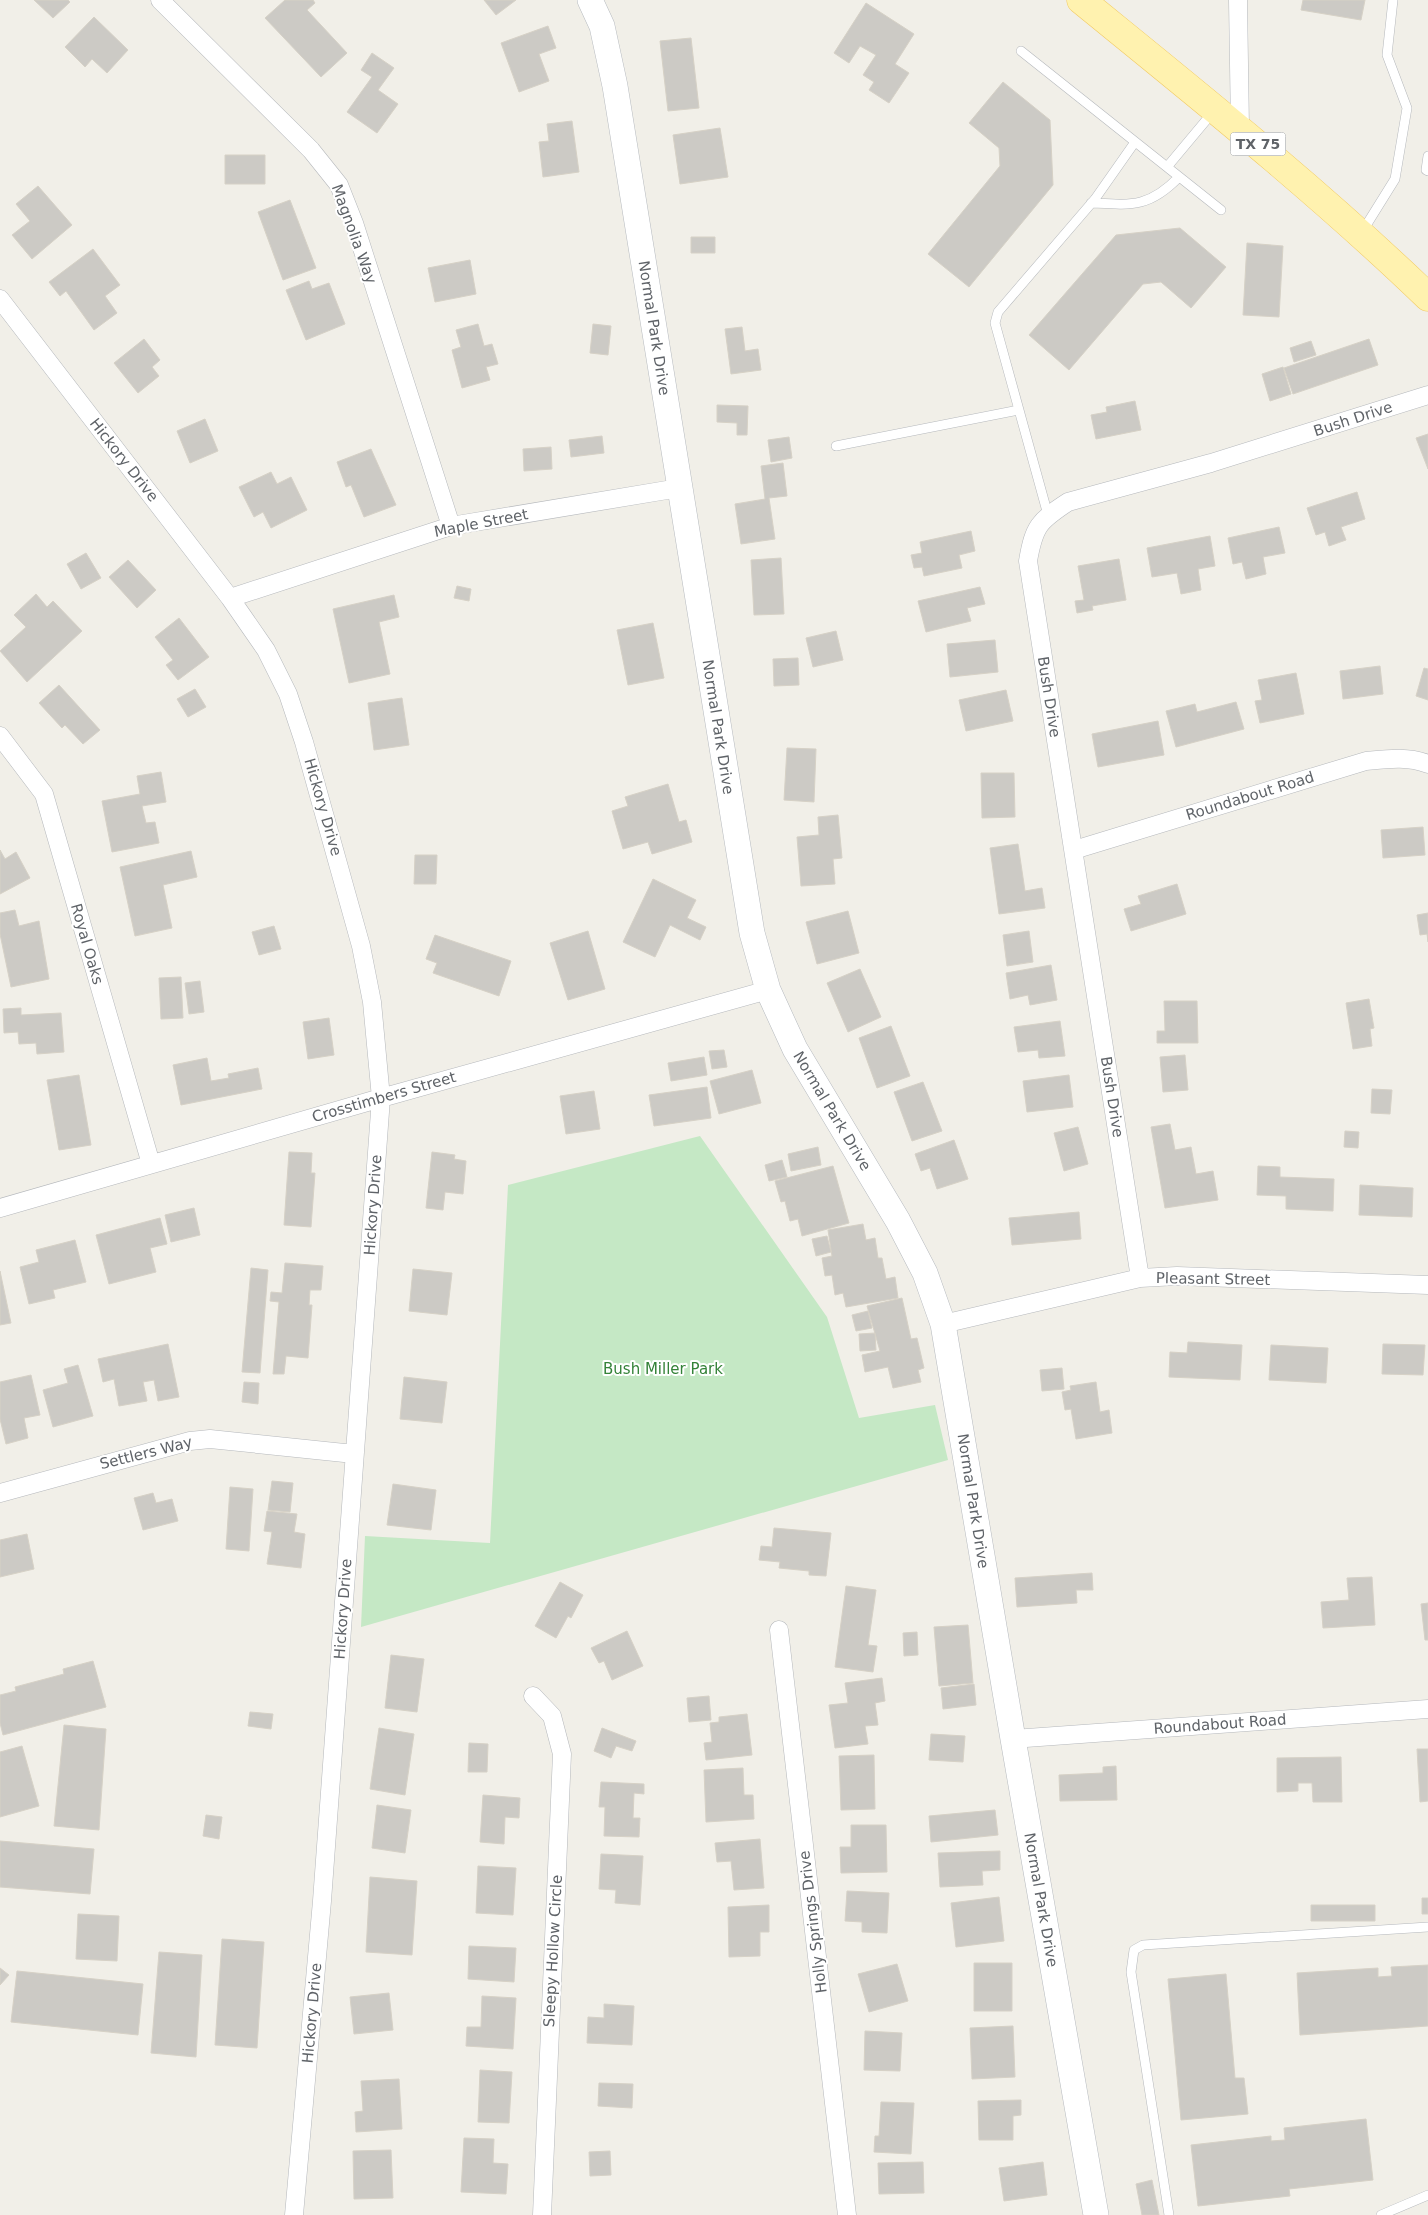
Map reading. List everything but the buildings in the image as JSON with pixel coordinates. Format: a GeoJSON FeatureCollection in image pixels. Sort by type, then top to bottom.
{"type":"FeatureCollection","features":[{"type":"Feature","properties":{"kind":"main road","name":"TX 75"},"geometry":{"type":"LineString","coordinates":[[1081,0],[1240,128],[1428,297]]}},
{"type":"Feature","properties":{"kind":"street","name":"Magnolia Way"},"geometry":{"type":"LineString","coordinates":[[160,0],[311,150],[339,185],[354,223],[451,526]]}},
{"type":"Feature","properties":{"kind":"street","name":"Normal Park Drive"},"geometry":{"type":"LineString","coordinates":[[590,0],[602,26],[615,86],[752,934],[768,990],[794,1049],[902,1230],[925,1273],[943,1324],[1012,1739],[1096,2215]]}},
{"type":"Feature","properties":{"kind":"street"},"geometry":{"type":"LineString","coordinates":[[1238,0],[1240,128]]}},
{"type":"Feature","properties":{"kind":"street","name":"Hickory Drive"},"geometry":{"type":"LineString","coordinates":[[0,299],[230,598],[266,650],[288,694],[304,742],[362,946],[372,1002],[381,1098],[322,1901],[294,2215]]}},
{"type":"Feature","properties":{"kind":"street","name":"Bush Drive"},"geometry":{"type":"LineString","coordinates":[[1140,1278],[1028,561],[1033,534],[1048,515],[1068,502],[1212,463],[1428,395]]}},
{"type":"Feature","properties":{"kind":"street","name":"Maple Street"},"geometry":{"type":"LineString","coordinates":[[230,598],[451,526],[679,488]]}},
{"type":"Feature","properties":{"kind":"street","name":"Royal Oaks"},"geometry":{"type":"LineString","coordinates":[[0,736],[44,794],[150,1164]]}},
{"type":"Feature","properties":{"kind":"street","name":"Roundabout Road"},"geometry":{"type":"LineString","coordinates":[[1074,850],[1366,761],[1394,758],[1419,760],[1428,764]]}},
{"type":"Feature","properties":{"kind":"street","name":"Crosstimbers Street"},"geometry":{"type":"LineString","coordinates":[[0,1208],[381,1098],[768,990]]}},
{"type":"Feature","properties":{"kind":"street","name":"Pleasant Street"},"geometry":{"type":"LineString","coordinates":[[943,1324],[1140,1278],[1177,1276],[1428,1285]]}},
{"type":"Feature","properties":{"kind":"street","name":"Settlers Way"},"geometry":{"type":"LineString","coordinates":[[0,1493],[190,1441],[210,1439],[354,1454]]}},
{"type":"Feature","properties":{"kind":"street","name":"Holly Springs Drive"},"geometry":{"type":"LineString","coordinates":[[779,1630],[846,2215]]}},
{"type":"Feature","properties":{"kind":"street","name":"Sleepy Hollow Circle"},"geometry":{"type":"LineString","coordinates":[[533,1696],[552,1716],[562,1754],[542,2215]]}},
{"type":"Feature","properties":{"kind":"street","name":"Roundabout Road"},"geometry":{"type":"LineString","coordinates":[[1012,1739],[1428,1709]]}},
{"type":"Feature","properties":{"kind":"lane"},"geometry":{"type":"LineString","coordinates":[[1360,234],[1395,179],[1407,108],[1387,55],[1393,0]]}},
{"type":"Feature","properties":{"kind":"lane"},"geometry":{"type":"LineString","coordinates":[[1021,52],[1221,210]]}},
{"type":"Feature","properties":{"kind":"lane"},"geometry":{"type":"LineString","coordinates":[[1167,167],[1216,109]]}},
{"type":"Feature","properties":{"kind":"lane"},"geometry":{"type":"LineString","coordinates":[[1048,515],[995,323],[998,312],[1091,204],[1135,142]]}},
{"type":"Feature","properties":{"kind":"lane"},"geometry":{"type":"LineString","coordinates":[[1428,156],[1426,170],[1428,171]]}},
{"type":"Feature","properties":{"kind":"lane"},"geometry":{"type":"LineString","coordinates":[[1091,204],[1134,205],[1164,193],[1179,177]]}},
{"type":"Feature","properties":{"kind":"lane"},"geometry":{"type":"LineString","coordinates":[[836,446],[1019,410]]}},
{"type":"Feature","properties":{"kind":"lane"},"geometry":{"type":"LineString","coordinates":[[1169,2215],[1131,1972],[1134,1950],[1143,1945],[1428,1928]]}},
{"type":"Feature","properties":{"kind":"lane"},"geometry":{"type":"LineString","coordinates":[[1381,2215],[1428,2195]]}},
{"type":"Feature","properties":{"kind":"green space","name":"Bush Miller Park"},"geometry":{"type":"Polygon","coordinates":[[[700,1136],[827,1317],[859,1418],[935,1405],[948,1460],[361,1627],[365,1536],[490,1543],[508,1185],[700,1136]]]}}]}
